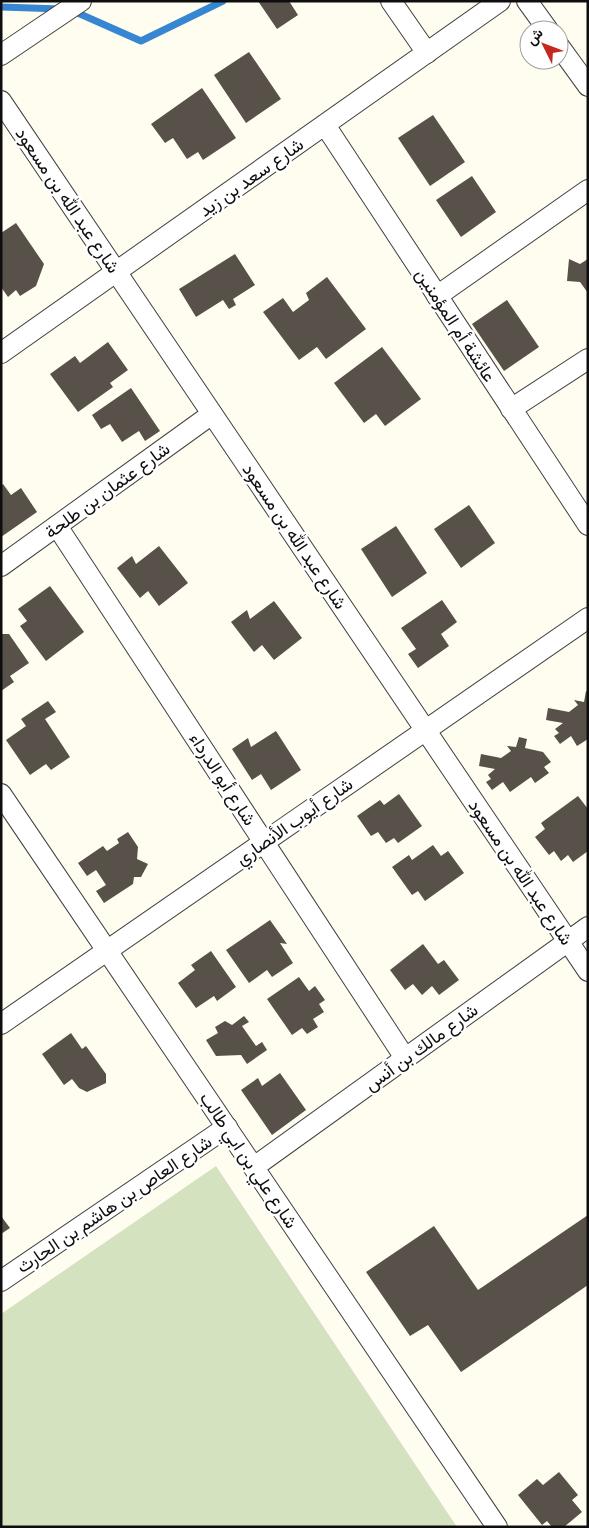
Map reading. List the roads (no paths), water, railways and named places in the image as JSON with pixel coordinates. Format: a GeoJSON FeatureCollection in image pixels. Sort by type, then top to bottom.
{"type":"FeatureCollection","features":[{"type":"Feature","properties":{"kind":"street"},"geometry":{"type":"LineString","coordinates":[[1,56],[81,1]]}},
{"type":"Feature","properties":{"kind":"street"},"geometry":{"type":"LineString","coordinates":[[391,1],[427,53]]}},
{"type":"Feature","properties":{"kind":"street","name":"شارع سعد بن زيد"},"geometry":{"type":"LineString","coordinates":[[1,352],[500,1]]}},
{"type":"Feature","properties":{"kind":"street"},"geometry":{"type":"LineString","coordinates":[[527,1],[541,20]]}},
{"type":"Feature","properties":{"kind":"street"},"geometry":{"type":"LineString","coordinates":[[569,60],[588,86]]}},
{"type":"Feature","properties":{"kind":"street","name":"شارع عبد الله بن مسعود"},"geometry":{"type":"LineString","coordinates":[[1,101],[588,971]]}},
{"type":"Feature","properties":{"kind":"street","name":"عائشة أم المؤمنين"},"geometry":{"type":"LineString","coordinates":[[325,125],[588,525]]}},
{"type":"Feature","properties":{"kind":"street"},"geometry":{"type":"LineString","coordinates":[[437,296],[588,190]]}},
{"type":"Feature","properties":{"kind":"street"},"geometry":{"type":"LineString","coordinates":[[511,409],[588,359]]}},
{"type":"Feature","properties":{"kind":"street","name":"شارع عثمان بن طلحة"},"geometry":{"type":"LineString","coordinates":[[1,566],[212,414]]}},
{"type":"Feature","properties":{"kind":"street","name":"شارع أبو الدرداء"},"geometry":{"type":"LineString","coordinates":[[57,526],[405,1058]]}},
{"type":"Feature","properties":{"kind":"street","name":"شارع أيوب الأنصاري"},"geometry":{"type":"LineString","coordinates":[[1,1024],[588,618]]}},
{"type":"Feature","properties":{"kind":"street","name":"شارع علي بن ابي طالب"},"geometry":{"type":"LineString","coordinates":[[1,794],[497,1527]]}},
{"type":"Feature","properties":{"kind":"street","name":"شارع مالك بن أنس"},"geometry":{"type":"LineString","coordinates":[[254,1167],[588,927]]}},
{"type":"Feature","properties":{"kind":"street","name":"شارع العاص بن هاشم بن الحارث"},"geometry":{"type":"LineString","coordinates":[[1,1281],[227,1127]]}},
{"type":"Feature","properties":{"kind":"waterway"},"geometry":{"type":"LineString","coordinates":[[71,10],[141,41],[223,1]]}},
{"type":"Feature","properties":{"kind":"waterway"},"geometry":{"type":"LineString","coordinates":[[1,7],[61,9]]}}]}
